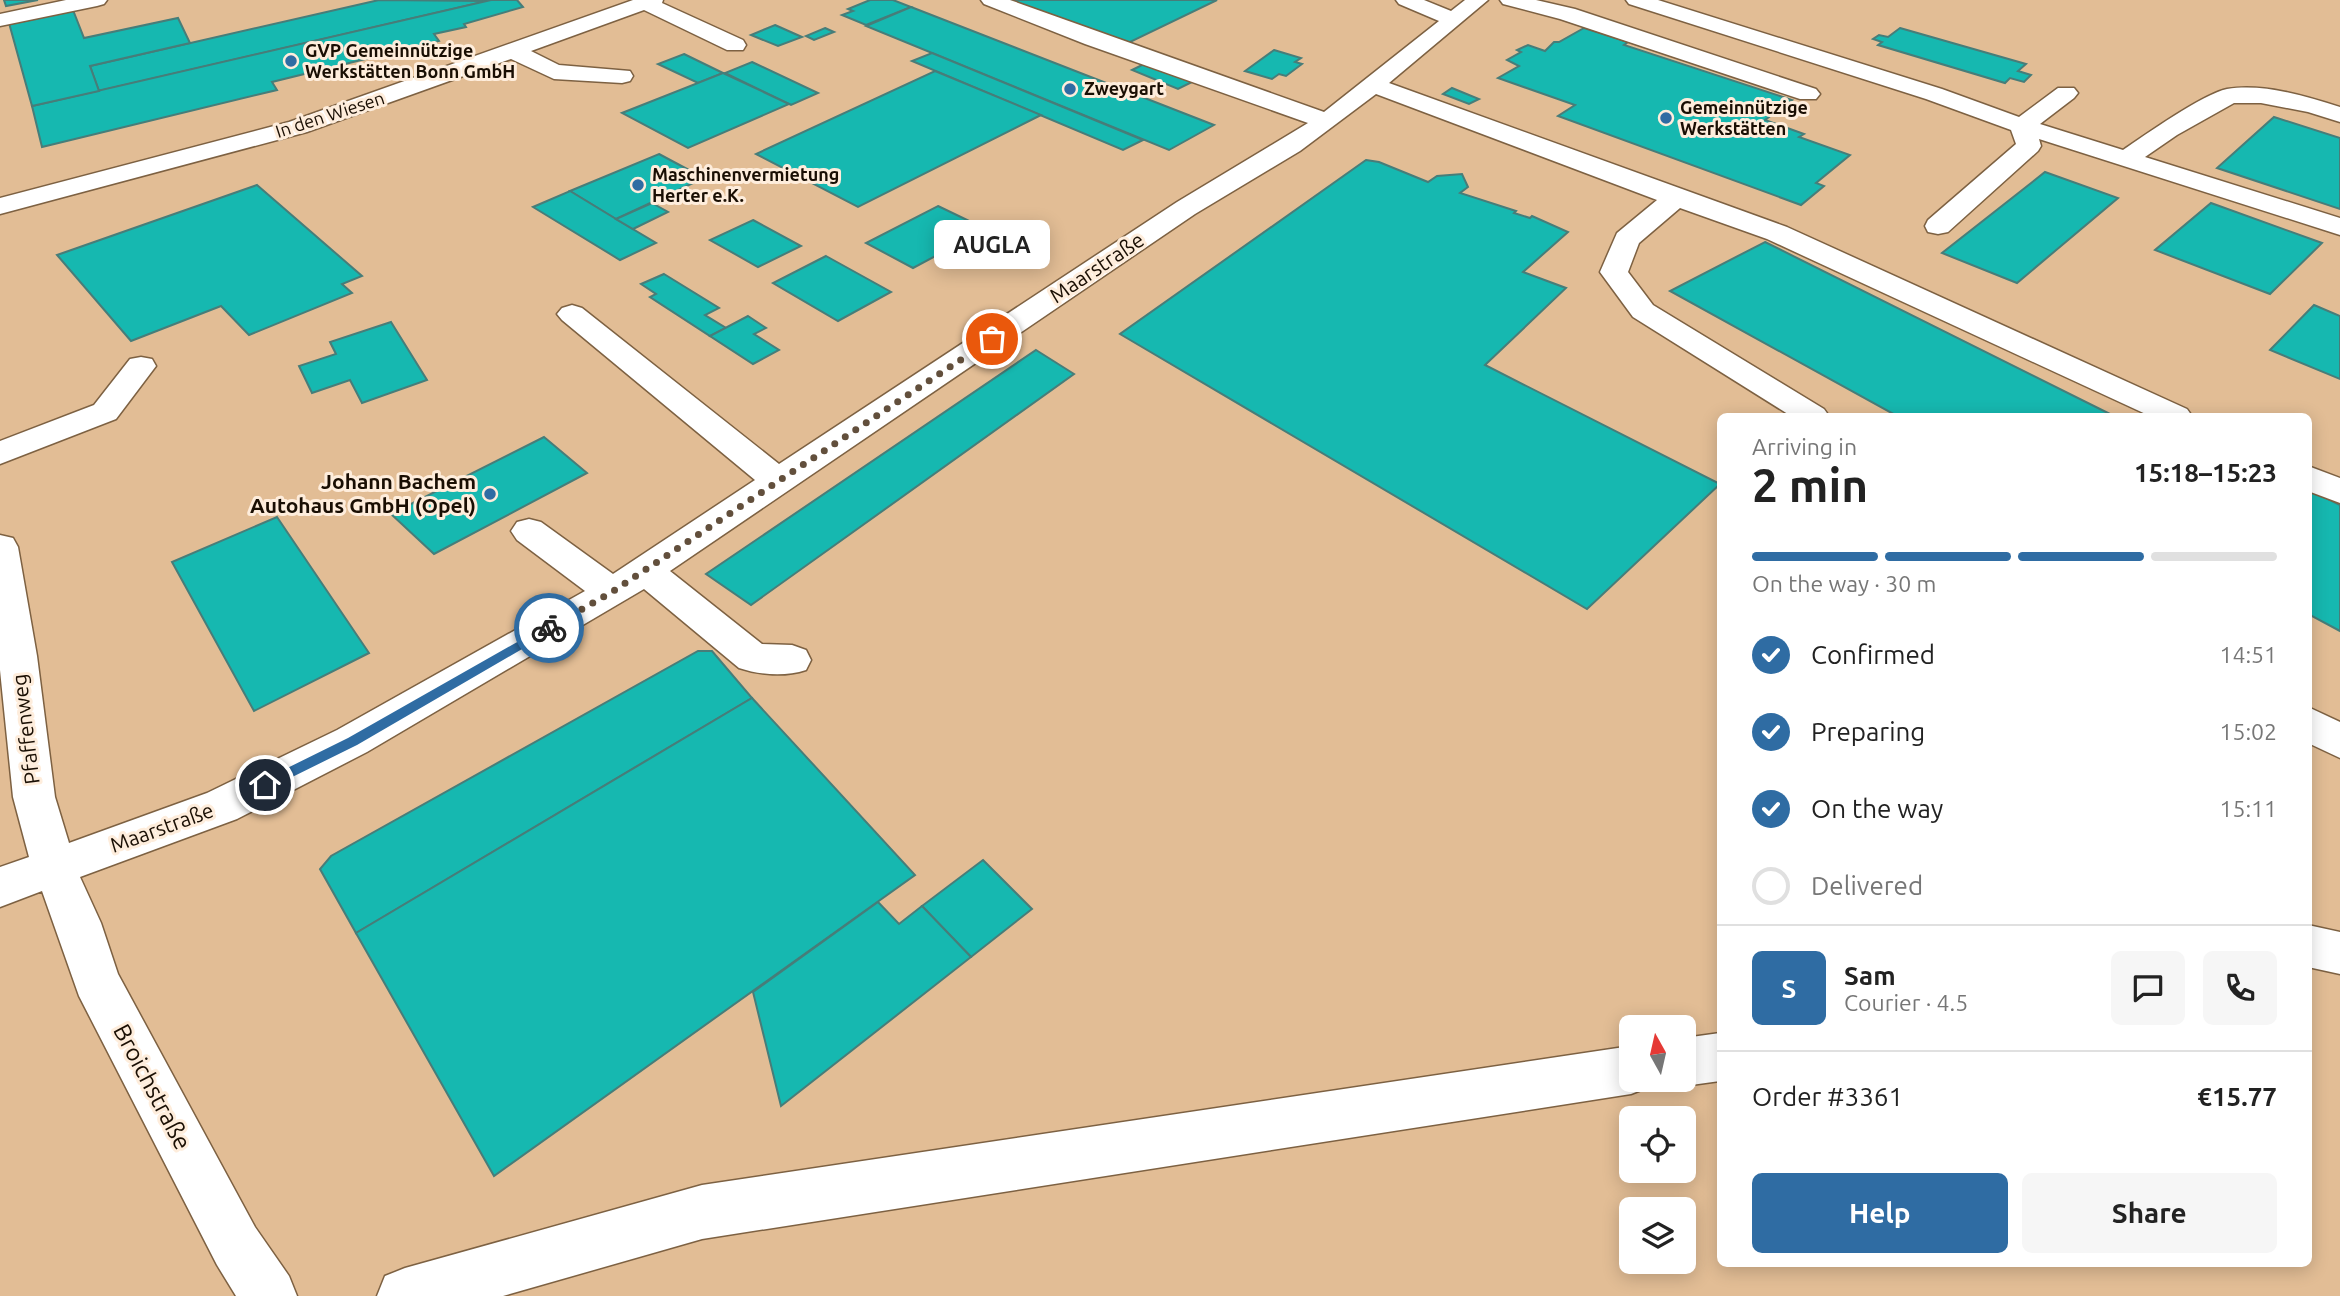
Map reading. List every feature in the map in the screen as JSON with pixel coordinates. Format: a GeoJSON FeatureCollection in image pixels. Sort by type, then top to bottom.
{"type":"FeatureCollection","features":[{"type":"Feature","properties":{"kind":"street"},"geometry":{"type":"LineString","coordinates":[[0,20],[97,0]]}},
{"type":"Feature","properties":{"kind":"street"},"geometry":{"type":"LineString","coordinates":[[991,0],[1093,39],[1327,121]]}},
{"type":"Feature","properties":{"kind":"street"},"geometry":{"type":"LineString","coordinates":[[1406,0],[1466,10]]}},
{"type":"Feature","properties":{"kind":"street"},"geometry":{"type":"LineString","coordinates":[[1510,0],[1567,14],[1808,94]]}},
{"type":"Feature","properties":{"kind":"street"},"geometry":{"type":"LineString","coordinates":[[1636,0],[2340,227]]}},
{"type":"Feature","properties":{"kind":"street"},"geometry":{"type":"LineString","coordinates":[[649,1],[735,45]]}},
{"type":"Feature","properties":{"kind":"street","name":"In den Wiesen"},"geometry":{"type":"LineString","coordinates":[[0,206],[298,127],[649,1]]}},
{"type":"Feature","properties":{"kind":"street","name":"Maarstraße"},"geometry":{"type":"LineString","coordinates":[[0,887],[222,806],[352,741],[612,592],[1186,208],[1292,146],[1466,10]]}},
{"type":"Feature","properties":{"kind":"street"},"geometry":{"type":"LineString","coordinates":[[513,51],[554,72],[622,76]]}},
{"type":"Feature","properties":{"kind":"street"},"geometry":{"type":"LineString","coordinates":[[1373,85],[1777,233],[2169,413]]}},
{"type":"Feature","properties":{"kind":"street"},"geometry":{"type":"LineString","coordinates":[[2022,126],[2066,93]]}},
{"type":"Feature","properties":{"kind":"street"},"geometry":{"type":"LineString","coordinates":[[2126,159],[2168,130],[2229,96],[2261,96],[2313,106],[2340,115]]}},
{"type":"Feature","properties":{"kind":"street"},"geometry":{"type":"LineString","coordinates":[[1938,226],[2029,146],[2022,126]]}},
{"type":"Feature","properties":{"kind":"street"},"geometry":{"type":"LineString","coordinates":[[1676,198],[1627,239],[1614,272],[1643,311],[1808,413]]}},
{"type":"Feature","properties":{"kind":"street"},"geometry":{"type":"LineString","coordinates":[[572,314],[778,481]]}},
{"type":"Feature","properties":{"kind":"street"},"geometry":{"type":"LineString","coordinates":[[0,453],[106,412],[141,366]]}},
{"type":"Feature","properties":{"kind":"street"},"geometry":{"type":"LineString","coordinates":[[2312,479],[2340,492]]}},
{"type":"Feature","properties":{"kind":"street"},"geometry":{"type":"LineString","coordinates":[[530,531],[612,592]]}},
{"type":"Feature","properties":{"kind":"street","name":"Pfaffenweg"},"geometry":{"type":"LineString","coordinates":[[0,547],[18,656],[34,797],[54,868]]}},
{"type":"Feature","properties":{"kind":"street"},"geometry":{"type":"LineString","coordinates":[[645,570],[753,658],[792,660]]}},
{"type":"Feature","properties":{"kind":"street"},"geometry":{"type":"LineString","coordinates":[[2312,725],[2340,742]]}},
{"type":"Feature","properties":{"kind":"street","name":"Broichstraße"},"geometry":{"type":"LineString","coordinates":[[54,868],[78,923],[96,981],[236,1246],[269,1296]]}},
{"type":"Feature","properties":{"kind":"street"},"geometry":{"type":"LineString","coordinates":[[2312,947],[2340,953]]}},
{"type":"Feature","properties":{"kind":"street"},"geometry":{"type":"LineString","coordinates":[[1696,1060],[1717,1057]]}},
{"type":"Feature","properties":{"kind":"street"},"geometry":{"type":"LineString","coordinates":[[405,1296],[702,1212],[1619,1072]]}},
{"type":"Feature","properties":{"kind":"shaded area"},"geometry":{"type":"Polygon","coordinates":[[[0,0],[2340,0],[2340,1296],[0,1296],[0,0]]]}},
{"type":"Feature","properties":{"kind":"building"},"geometry":{"type":"Polygon","coordinates":[[[4,0],[38,0],[6,6],[4,0]]]}},
{"type":"Feature","properties":{"kind":"building"},"geometry":{"type":"Polygon","coordinates":[[[379,0],[487,1],[99,91],[90,66],[379,0]]]}},
{"type":"Feature","properties":{"kind":"building","name":"GVP Gemeinnützige Werkstätten Bonn GmbH"},"geometry":{"type":"Polygon","coordinates":[[[491,0],[517,0],[523,7],[464,24],[466,27],[434,34],[439,41],[272,82],[277,90],[42,147],[32,106],[491,0]]]}},
{"type":"Feature","properties":{"kind":"building"},"geometry":{"type":"Polygon","coordinates":[[[870,0],[893,0],[911,7],[866,25],[842,15],[853,11],[848,9],[870,0]]]}},
{"type":"Feature","properties":{"kind":"building"},"geometry":{"type":"Polygon","coordinates":[[[1008,0],[1217,0],[1126,44],[1008,0]]]}},
{"type":"Feature","properties":{"kind":"building","name":"Zweygart"},"geometry":{"type":"Polygon","coordinates":[[[911,7],[1214,125],[1169,150],[866,26],[911,7]]]}},
{"type":"Feature","properties":{"kind":"building"},"geometry":{"type":"Polygon","coordinates":[[[73,10],[84,38],[178,18],[190,43],[90,66],[99,91],[32,106],[9,23],[73,10]]]}},
{"type":"Feature","properties":{"kind":"building"},"geometry":{"type":"Polygon","coordinates":[[[775,25],[802,37],[778,46],[751,35],[775,25]]]}},
{"type":"Feature","properties":{"kind":"building"},"geometry":{"type":"Polygon","coordinates":[[[825,28],[834,32],[814,40],[806,36],[825,28]]]}},
{"type":"Feature","properties":{"kind":"building","name":"Gemeinnützige Werkstätten"},"geometry":{"type":"Polygon","coordinates":[[[1584,28],[1628,42],[1624,45],[1792,100],[1765,120],[1804,134],[1799,137],[1850,155],[1816,183],[1824,186],[1801,205],[1558,116],[1575,105],[1498,78],[1519,66],[1507,60],[1521,52],[1517,50],[1528,45],[1545,51],[1554,42],[1559,42],[1584,28]]]}},
{"type":"Feature","properties":{"kind":"building"},"geometry":{"type":"Polygon","coordinates":[[[1900,28],[2026,64],[2018,71],[2031,75],[2024,82],[2010,78],[2005,83],[1878,45],[1882,42],[1873,39],[1879,35],[1888,37],[1900,28]]]}},
{"type":"Feature","properties":{"kind":"building"},"geometry":{"type":"Polygon","coordinates":[[[1274,50],[1301,58],[1295,62],[1302,64],[1286,76],[1279,74],[1272,79],[1245,71],[1274,50]]]}},
{"type":"Feature","properties":{"kind":"building"},"geometry":{"type":"Polygon","coordinates":[[[932,53],[1143,140],[1123,150],[912,61],[932,53]]]}},
{"type":"Feature","properties":{"kind":"building"},"geometry":{"type":"Polygon","coordinates":[[[684,54],[723,73],[698,83],[658,64],[684,54]]]}},
{"type":"Feature","properties":{"kind":"building"},"geometry":{"type":"Polygon","coordinates":[[[1150,61],[1196,80],[1178,89],[1132,70],[1150,61]]]}},
{"type":"Feature","properties":{"kind":"building"},"geometry":{"type":"Polygon","coordinates":[[[752,62],[818,93],[791,105],[725,73],[752,62]]]}},
{"type":"Feature","properties":{"kind":"building"},"geometry":{"type":"Polygon","coordinates":[[[935,71],[1041,115],[858,207],[756,154],[935,71]]]}},
{"type":"Feature","properties":{"kind":"building"},"geometry":{"type":"Polygon","coordinates":[[[723,73],[789,104],[688,148],[622,113],[723,73]]]}},
{"type":"Feature","properties":{"kind":"building"},"geometry":{"type":"Polygon","coordinates":[[[1452,88],[1479,99],[1469,104],[1443,94],[1452,88]]]}},
{"type":"Feature","properties":{"kind":"building"},"geometry":{"type":"Polygon","coordinates":[[[2274,117],[2340,138],[2340,209],[2217,168],[2274,117]]]}},
{"type":"Feature","properties":{"kind":"building","name":"Maschinenvermietung Herter e.K."},"geometry":{"type":"Polygon","coordinates":[[[659,154],[704,178],[616,219],[570,191],[659,154]]]}},
{"type":"Feature","properties":{"kind":"building"},"geometry":{"type":"Polygon","coordinates":[[[1366,160],[1379,162],[1428,182],[1437,176],[1462,174],[1468,187],[1460,193],[1516,211],[1514,213],[1530,218],[1532,216],[1568,232],[1523,272],[1566,288],[1485,365],[1717,482],[1717,487],[1587,609],[1120,334],[1366,160]]]}},
{"type":"Feature","properties":{"kind":"building"},"geometry":{"type":"Polygon","coordinates":[[[2045,172],[2118,198],[2017,283],[1942,253],[2045,172]]]}},
{"type":"Feature","properties":{"kind":"building"},"geometry":{"type":"Polygon","coordinates":[[[257,185],[362,276],[342,284],[352,293],[249,335],[221,306],[131,341],[57,255],[257,185]]]}},
{"type":"Feature","properties":{"kind":"building"},"geometry":{"type":"Polygon","coordinates":[[[570,191],[656,243],[620,260],[533,207],[570,191]]]}},
{"type":"Feature","properties":{"kind":"building"},"geometry":{"type":"Polygon","coordinates":[[[652,203],[668,212],[633,229],[616,219],[652,203]]]}},
{"type":"Feature","properties":{"kind":"building"},"geometry":{"type":"Polygon","coordinates":[[[2211,203],[2322,243],[2270,294],[2155,250],[2211,203]]]}},
{"type":"Feature","properties":{"kind":"building"},"geometry":{"type":"Polygon","coordinates":[[[938,206],[986,229],[913,268],[866,243],[938,206]]]}},
{"type":"Feature","properties":{"kind":"building"},"geometry":{"type":"Polygon","coordinates":[[[753,220],[801,246],[758,267],[710,240],[753,220]]]}},
{"type":"Feature","properties":{"kind":"building"},"geometry":{"type":"Polygon","coordinates":[[[1765,242],[2108,413],[1892,413],[1670,291],[1765,242]]]}},
{"type":"Feature","properties":{"kind":"building"},"geometry":{"type":"Polygon","coordinates":[[[826,256],[891,292],[838,321],[773,283],[826,256]]]}},
{"type":"Feature","properties":{"kind":"building"},"geometry":{"type":"Polygon","coordinates":[[[664,274],[719,308],[705,315],[726,328],[710,336],[650,297],[656,294],[641,284],[664,274]]]}},
{"type":"Feature","properties":{"kind":"building"},"geometry":{"type":"Polygon","coordinates":[[[2314,305],[2340,316],[2340,379],[2270,350],[2314,305]]]}},
{"type":"Feature","properties":{"kind":"building"},"geometry":{"type":"Polygon","coordinates":[[[748,316],[766,328],[754,334],[779,350],[753,364],[710,336],[748,316]]]}},
{"type":"Feature","properties":{"kind":"building"},"geometry":{"type":"Polygon","coordinates":[[[391,322],[427,380],[362,403],[350,380],[312,393],[299,366],[336,354],[330,342],[391,322]]]}},
{"type":"Feature","properties":{"kind":"building"},"geometry":{"type":"Polygon","coordinates":[[[1036,350],[1074,374],[751,605],[706,574],[1036,350]]]}},
{"type":"Feature","properties":{"kind":"building","name":"Johann Bachem Autohaus GmbH (Opel)"},"geometry":{"type":"Polygon","coordinates":[[[544,437],[587,473],[434,554],[391,514],[544,437]]]}},
{"type":"Feature","properties":{"kind":"building"},"geometry":{"type":"Polygon","coordinates":[[[2312,491],[2340,505],[2340,631],[2312,616],[2312,491]]]}},
{"type":"Feature","properties":{"kind":"building"},"geometry":{"type":"Polygon","coordinates":[[[277,517],[369,653],[254,711],[172,562],[277,517]]]}},
{"type":"Feature","properties":{"kind":"building"},"geometry":{"type":"Polygon","coordinates":[[[698,651],[712,651],[752,698],[356,933],[320,869],[331,856],[698,651]]]}},
{"type":"Feature","properties":{"kind":"building"},"geometry":{"type":"Polygon","coordinates":[[[752,698],[915,875],[494,1176],[356,933],[752,698]]]}},
{"type":"Feature","properties":{"kind":"building"},"geometry":{"type":"Polygon","coordinates":[[[983,860],[1032,909],[971,957],[922,906],[983,860]]]}},
{"type":"Feature","properties":{"kind":"building"},"geometry":{"type":"Polygon","coordinates":[[[878,902],[899,924],[922,906],[971,957],[781,1106],[753,992],[878,902]]]}},
{"type":"Feature","properties":{"kind":"way so far"},"geometry":{"type":"LineString","coordinates":[[549,628],[612,592],[992,339]]}},
{"type":"Feature","properties":{"kind":"place","name":"GVP Gemeinnützige Werkstätten Bonn GmbH"},"geometry":{"type":"Point","coordinates":[291,61]}},
{"type":"Feature","properties":{"kind":"place","name":"Zweygart"},"geometry":{"type":"Point","coordinates":[1070,89]}},
{"type":"Feature","properties":{"kind":"place","name":"Gemeinnützige Werkstätten"},"geometry":{"type":"Point","coordinates":[1666,118]}},
{"type":"Feature","properties":{"kind":"place","name":"Maschinenvermietung Herter e.K."},"geometry":{"type":"Point","coordinates":[638,185]}},
{"type":"Feature","properties":{"kind":"place","name":"AUGLA"},"geometry":{"type":"Point","coordinates":[992,339]}},
{"type":"Feature","properties":{"kind":"place","name":"Johann Bachem Autohaus GmbH (Opel)"},"geometry":{"type":"Point","coordinates":[490,494]}},
{"type":"Feature","properties":{"kind":"route"},"geometry":{"type":"LineString","coordinates":[[265,785],[352,741],[549,628]]}}]}
